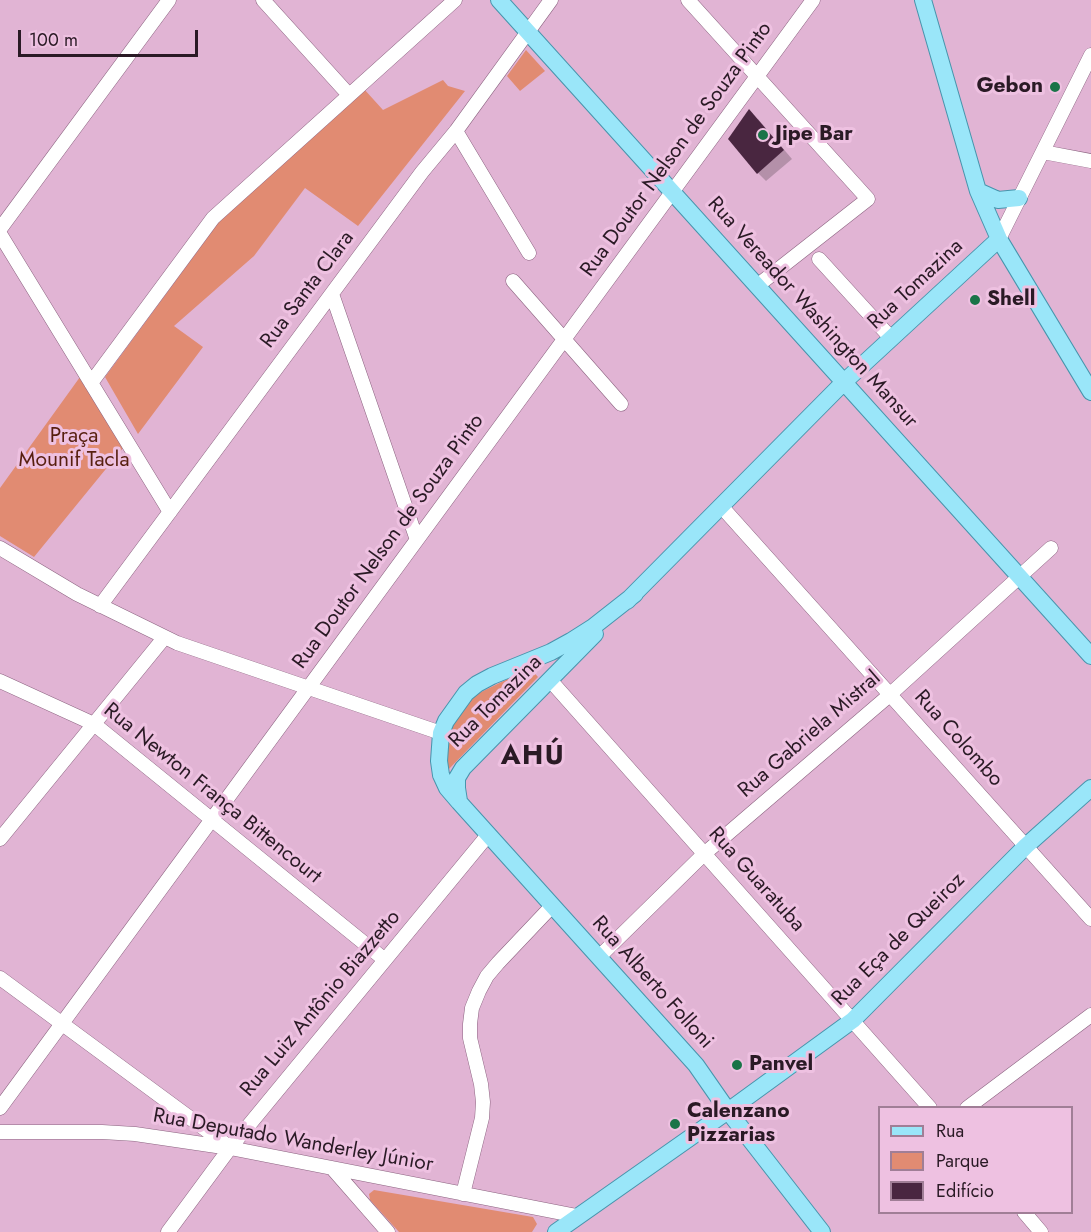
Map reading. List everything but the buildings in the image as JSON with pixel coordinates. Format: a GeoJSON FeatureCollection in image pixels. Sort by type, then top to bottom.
{"type":"FeatureCollection","features":[{"type":"Feature","properties":{"kind":"main road","name":"Rua Vereador Washington Mansur"},"geometry":{"type":"LineString","coordinates":[[499,0],[1091,656]]}},
{"type":"Feature","properties":{"kind":"main road"},"geometry":{"type":"LineString","coordinates":[[923,0],[978,191],[999,239],[1091,392]]}},
{"type":"Feature","properties":{"kind":"main road"},"geometry":{"type":"LineString","coordinates":[[978,191],[998,200],[1019,198]]}},
{"type":"Feature","properties":{"kind":"main road","name":"Rua Tomazina"},"geometry":{"type":"LineString","coordinates":[[459,802],[457,778],[463,768],[844,382],[999,239]]}},
{"type":"Feature","properties":{"kind":"main road","name":"Rua Tomazina"},"geometry":{"type":"LineString","coordinates":[[459,802],[447,788],[441,775],[439,761],[441,733],[446,721],[466,693],[492,676],[551,652],[593,627],[634,594]]}},
{"type":"Feature","properties":{"kind":"main road"},"geometry":{"type":"LineString","coordinates":[[526,663],[550,680]]}},
{"type":"Feature","properties":{"kind":"main road","name":"Rua Eça de Queiroz"},"geometry":{"type":"LineString","coordinates":[[556,1232],[853,1020],[1026,846],[1091,788]]}},
{"type":"Feature","properties":{"kind":"main road","name":"Rua Alberto Folloni"},"geometry":{"type":"LineString","coordinates":[[459,802],[696,1065],[822,1232]]}},
{"type":"Feature","properties":{"kind":"street"},"geometry":{"type":"LineString","coordinates":[[0,229],[169,0]]}},
{"type":"Feature","properties":{"kind":"street"},"geometry":{"type":"LineString","coordinates":[[263,0],[349,95]]}},
{"type":"Feature","properties":{"kind":"street"},"geometry":{"type":"LineString","coordinates":[[91,383],[213,218],[455,0]]}},
{"type":"Feature","properties":{"kind":"street","name":"Rua Santa Clara"},"geometry":{"type":"LineString","coordinates":[[100,606],[422,172],[456,131],[550,0]]}},
{"type":"Feature","properties":{"kind":"street"},"geometry":{"type":"LineString","coordinates":[[688,0],[868,199],[757,286]]}},
{"type":"Feature","properties":{"kind":"street","name":"Rua Doutor Nelson de Souza Pinto"},"geometry":{"type":"LineString","coordinates":[[0,1108],[813,0]]}},
{"type":"Feature","properties":{"kind":"street"},"geometry":{"type":"LineString","coordinates":[[999,239],[1091,55]]}},
{"type":"Feature","properties":{"kind":"street"},"geometry":{"type":"LineString","coordinates":[[456,131],[529,254]]}},
{"type":"Feature","properties":{"kind":"street"},"geometry":{"type":"LineString","coordinates":[[1042,152],[1091,161]]}},
{"type":"Feature","properties":{"kind":"street"},"geometry":{"type":"LineString","coordinates":[[0,234],[170,512]]}},
{"type":"Feature","properties":{"kind":"street"},"geometry":{"type":"LineString","coordinates":[[819,260],[891,338]]}},
{"type":"Feature","properties":{"kind":"street"},"geometry":{"type":"LineString","coordinates":[[513,281],[621,404]]}},
{"type":"Feature","properties":{"kind":"street"},"geometry":{"type":"LineString","coordinates":[[332,294],[417,540]]}},
{"type":"Feature","properties":{"kind":"street","name":"Rua Colombo"},"geometry":{"type":"LineString","coordinates":[[721,506],[1091,919]]}},
{"type":"Feature","properties":{"kind":"street"},"geometry":{"type":"LineString","coordinates":[[0,548],[77,594],[164,638],[441,733]]}},
{"type":"Feature","properties":{"kind":"street","name":"Rua Gabriela Mistral"},"geometry":{"type":"LineString","coordinates":[[599,957],[705,854],[890,694],[1052,548]]}},
{"type":"Feature","properties":{"kind":"street"},"geometry":{"type":"LineString","coordinates":[[0,839],[164,638]]}},
{"type":"Feature","properties":{"kind":"street","name":"Rua Guaratuba"},"geometry":{"type":"LineString","coordinates":[[550,680],[929,1106]]}},
{"type":"Feature","properties":{"kind":"street","name":"Rua Newton França Bittencourt"},"geometry":{"type":"LineString","coordinates":[[0,681],[94,724],[385,960]]}},
{"type":"Feature","properties":{"kind":"street","name":"Rua Luiz Antônio Biazzetto"},"geometry":{"type":"LineString","coordinates":[[168,1232],[230,1148],[488,835]]}},
{"type":"Feature","properties":{"kind":"street"},"geometry":{"type":"LineString","coordinates":[[463,1194],[482,1118],[483,1102],[470,1038],[472,1008],[487,976],[552,906]]}},
{"type":"Feature","properties":{"kind":"street"},"geometry":{"type":"LineString","coordinates":[[0,978],[230,1148]]}},
{"type":"Feature","properties":{"kind":"street"},"geometry":{"type":"LineString","coordinates":[[968,1106],[1091,1015]]}},
{"type":"Feature","properties":{"kind":"street","name":"Rua Deputado Wanderley Júnior"},"geometry":{"type":"LineString","coordinates":[[0,1132],[135,1134],[230,1148],[577,1216]]}},
{"type":"Feature","properties":{"kind":"street"},"geometry":{"type":"LineString","coordinates":[[332,1168],[388,1232]]}},
{"type":"Feature","properties":{"kind":"street"},"geometry":{"type":"LineString","coordinates":[[1026,1214],[1041,1232]]}},
{"type":"Feature","properties":{"kind":"green space"},"geometry":{"type":"Polygon","coordinates":[[[526,50],[545,71],[520,91],[507,76],[526,50]]]}},
{"type":"Feature","properties":{"kind":"green space"},"geometry":{"type":"Polygon","coordinates":[[[443,80],[448,86],[465,91],[358,226],[305,188],[254,256],[174,326],[203,347],[138,434],[105,377],[218,223],[364,89],[383,110],[443,80]]]}},
{"type":"Feature","properties":{"kind":"green space","name":"Praça Mounif Tacla"},"geometry":{"type":"Polygon","coordinates":[[[80,377],[123,448],[34,557],[0,536],[0,488],[80,377]]]}},
{"type":"Feature","properties":{"kind":"green space"},"geometry":{"type":"Polygon","coordinates":[[[530,668],[538,677],[448,770],[445,745],[448,729],[471,697],[530,668]]]}},
{"type":"Feature","properties":{"kind":"green space"},"geometry":{"type":"Polygon","coordinates":[[[374,1190],[533,1217],[537,1224],[532,1232],[399,1232],[370,1200],[369,1194],[374,1190]]]}},
{"type":"Feature","properties":{"kind":"place","name":"Gebon"},"geometry":{"type":"Point","coordinates":[1055,87]}},
{"type":"Feature","properties":{"kind":"place","name":"Jipe Bar"},"geometry":{"type":"Point","coordinates":[763,135]}},
{"type":"Feature","properties":{"kind":"place","name":"Shell"},"geometry":{"type":"Point","coordinates":[975,300]}},
{"type":"Feature","properties":{"kind":"place","name":"Panvel"},"geometry":{"type":"Point","coordinates":[737,1065]}},
{"type":"Feature","properties":{"kind":"place","name":"Calenzano Pizzarias"},"geometry":{"type":"Point","coordinates":[675,1124]}},
{"type":"Feature","properties":{"kind":"district","name":"AHÚ"},"geometry":{"type":"Point","coordinates":[533,757]}}]}
